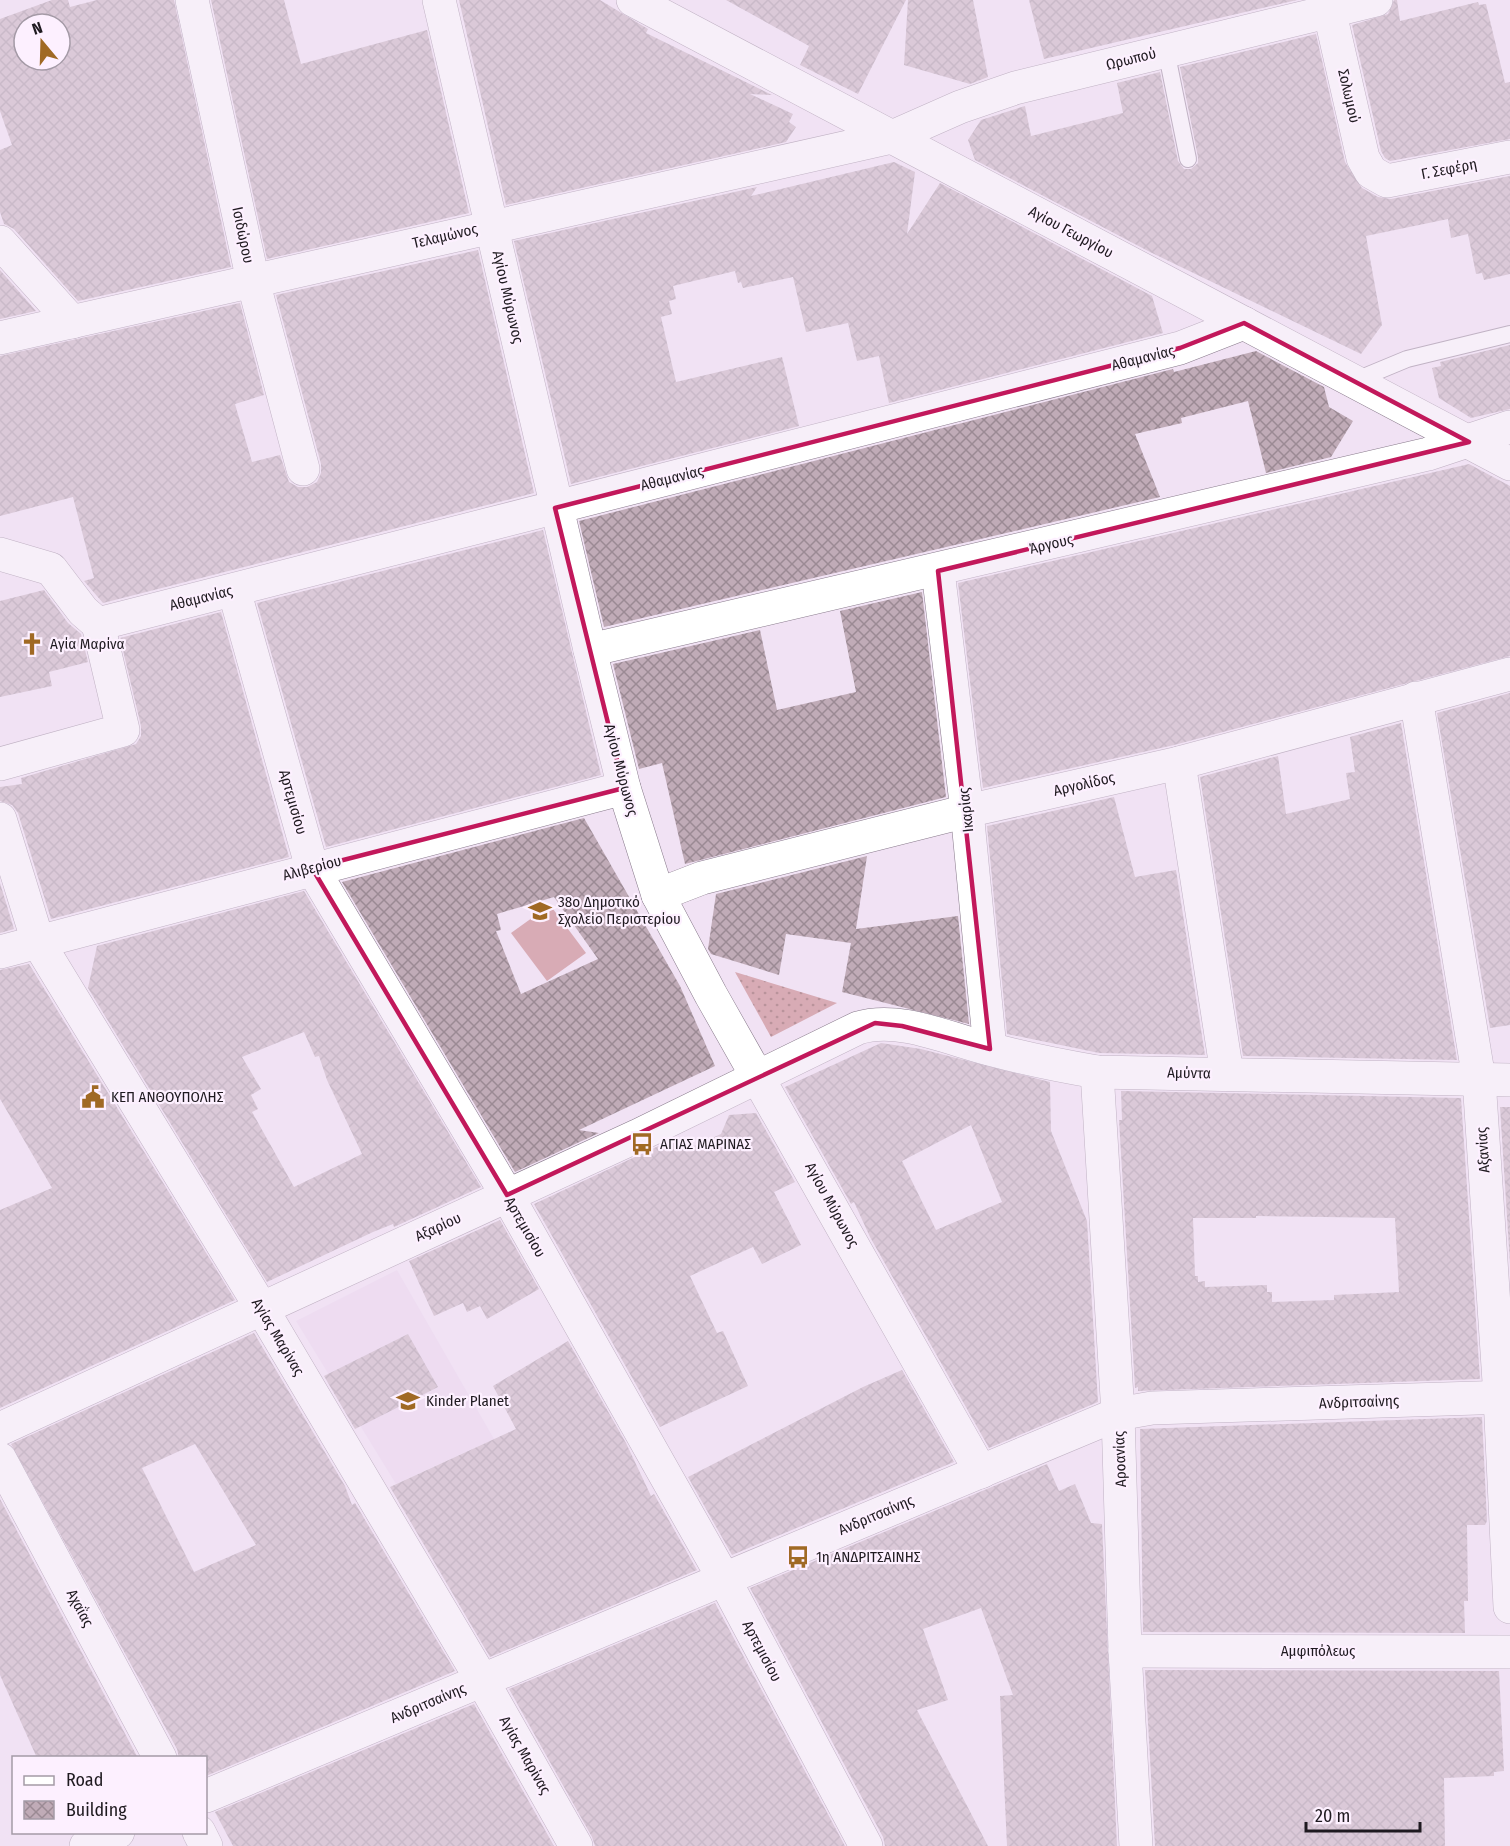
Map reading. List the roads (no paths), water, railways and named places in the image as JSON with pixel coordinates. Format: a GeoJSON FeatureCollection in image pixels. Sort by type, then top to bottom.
{"type":"FeatureCollection","features":[{"type":"Feature","properties":{"kind":"street","name":"Ισιδώρου"},"geometry":{"type":"LineString","coordinates":[[192,0],[253,281],[303,469]]}},
{"type":"Feature","properties":{"kind":"street","name":"Αγίου Μύρωνος"},"geometry":{"type":"LineString","coordinates":[[439,0],[555,508],[624,788],[658,895],[711,995],[759,1076],[981,1472]]}},
{"type":"Feature","properties":{"kind":"street","name":"Αγίου Γεωργίου"},"geometry":{"type":"LineString","coordinates":[[633,0],[1510,464]]}},
{"type":"Feature","properties":{"kind":"street","name":"Ωρωπού"},"geometry":{"type":"LineString","coordinates":[[892,137],[960,107],[1015,88],[1166,50],[1328,5],[1376,0]]}},
{"type":"Feature","properties":{"kind":"street","name":"Σολωμού"},"geometry":{"type":"LineString","coordinates":[[1328,5],[1363,158],[1371,172],[1387,180]]}},
{"type":"Feature","properties":{"kind":"street","name":"Τελαμώνος"},"geometry":{"type":"LineString","coordinates":[[0,338],[492,225],[892,137]]}},
{"type":"Feature","properties":{"kind":"street","name":"Γ. Σεφέρη"},"geometry":{"type":"LineString","coordinates":[[1387,180],[1510,157]]}},
{"type":"Feature","properties":{"kind":"street"},"geometry":{"type":"LineString","coordinates":[[0,242],[72,322]]}},
{"type":"Feature","properties":{"kind":"street","name":"Αθαμανίας"},"geometry":{"type":"LineString","coordinates":[[98,624],[1180,348],[1244,323]]}},
{"type":"Feature","properties":{"kind":"street","name":"Άργους"},"geometry":{"type":"LineString","coordinates":[[590,651],[1417,457],[1510,428]]}},
{"type":"Feature","properties":{"kind":"street"},"geometry":{"type":"LineString","coordinates":[[0,554],[51,569],[83,612],[98,624],[123,730],[0,764]]}},
{"type":"Feature","properties":{"kind":"street","name":"Ικαρίας"},"geometry":{"type":"LineString","coordinates":[[938,571],[967,811],[990,1049]]}},
{"type":"Feature","properties":{"kind":"street","name":"Αρτεμισίου"},"geometry":{"type":"LineString","coordinates":[[234,590],[312,868],[507,1195],[724,1579],[866,1846]]}},
{"type":"Feature","properties":{"kind":"street","name":"Αργολίδος"},"geometry":{"type":"LineString","coordinates":[[658,895],[702,879],[967,811],[1179,763],[1510,674]]}},
{"type":"Feature","properties":{"kind":"street","name":"Αξανίας"},"geometry":{"type":"LineString","coordinates":[[1416,698],[1494,1080],[1510,1607]]}},
{"type":"Feature","properties":{"kind":"street"},"geometry":{"type":"LineString","coordinates":[[1179,763],[1227,1074]]}},
{"type":"Feature","properties":{"kind":"street","name":"Αλιβερίου"},"geometry":{"type":"LineString","coordinates":[[0,952],[312,868],[624,788]]}},
{"type":"Feature","properties":{"kind":"street","name":"Αγίας Μαρίνας"},"geometry":{"type":"LineString","coordinates":[[0,819],[38,942],[262,1309],[482,1680],[576,1846]]}},
{"type":"Feature","properties":{"kind":"street","name":"Αμύντα"},"geometry":{"type":"LineString","coordinates":[[874,1023],[902,1026],[1046,1063],[1097,1072],[1494,1080]]}},
{"type":"Feature","properties":{"kind":"street","name":"Αξαρίου"},"geometry":{"type":"LineString","coordinates":[[0,1429],[507,1195],[858,1028],[874,1023]]}},
{"type":"Feature","properties":{"kind":"street","name":"Αροανίας"},"geometry":{"type":"LineString","coordinates":[[1097,1072],[1118,1413],[1125,1652],[1136,1846]]}},
{"type":"Feature","properties":{"kind":"street","name":"Ανδριτσαίνης"},"geometry":{"type":"LineString","coordinates":[[207,1796],[1118,1413],[1152,1408],[1505,1397]]}},
{"type":"Feature","properties":{"kind":"street","name":"Αχαΐας"},"geometry":{"type":"LineString","coordinates":[[0,1459],[159,1756]]}},
{"type":"Feature","properties":{"kind":"street","name":"Αμφιπόλεως"},"geometry":{"type":"LineString","coordinates":[[1125,1652],[1510,1652]]}},
{"type":"Feature","properties":{"kind":"street"},"geometry":{"type":"LineString","coordinates":[[86,1846],[116,1834]]}},
{"type":"Feature","properties":{"kind":"lane"},"geometry":{"type":"LineString","coordinates":[[1166,50],[1188,159]]}},
{"type":"Feature","properties":{"kind":"lane"},"geometry":{"type":"LineString","coordinates":[[1353,381],[1407,359],[1510,334]]}},
{"type":"Feature","properties":{"kind":"place","name":"Αγία Μαρίνα"},"geometry":{"type":"Point","coordinates":[32,644]}},
{"type":"Feature","properties":{"kind":"place","name":"38ο Δημοτικό Σχολείο Περιστερίου"},"geometry":{"type":"Point","coordinates":[540,911]}},
{"type":"Feature","properties":{"kind":"place","name":"ΚΕΠ ΑΝΘΟΥΠΟΛΗΣ"},"geometry":{"type":"Point","coordinates":[93,1097]}},
{"type":"Feature","properties":{"kind":"place","name":"ΑΓΙΑΣ ΜΑΡΙΝΑΣ"},"geometry":{"type":"Point","coordinates":[642,1144]}},
{"type":"Feature","properties":{"kind":"place","name":"Kinder Planet"},"geometry":{"type":"Point","coordinates":[408,1401]}},
{"type":"Feature","properties":{"kind":"place","name":"1η ΑΝΔΡΙΤΣΑΙΝΗΣ"},"geometry":{"type":"Point","coordinates":[798,1557]}}]}
